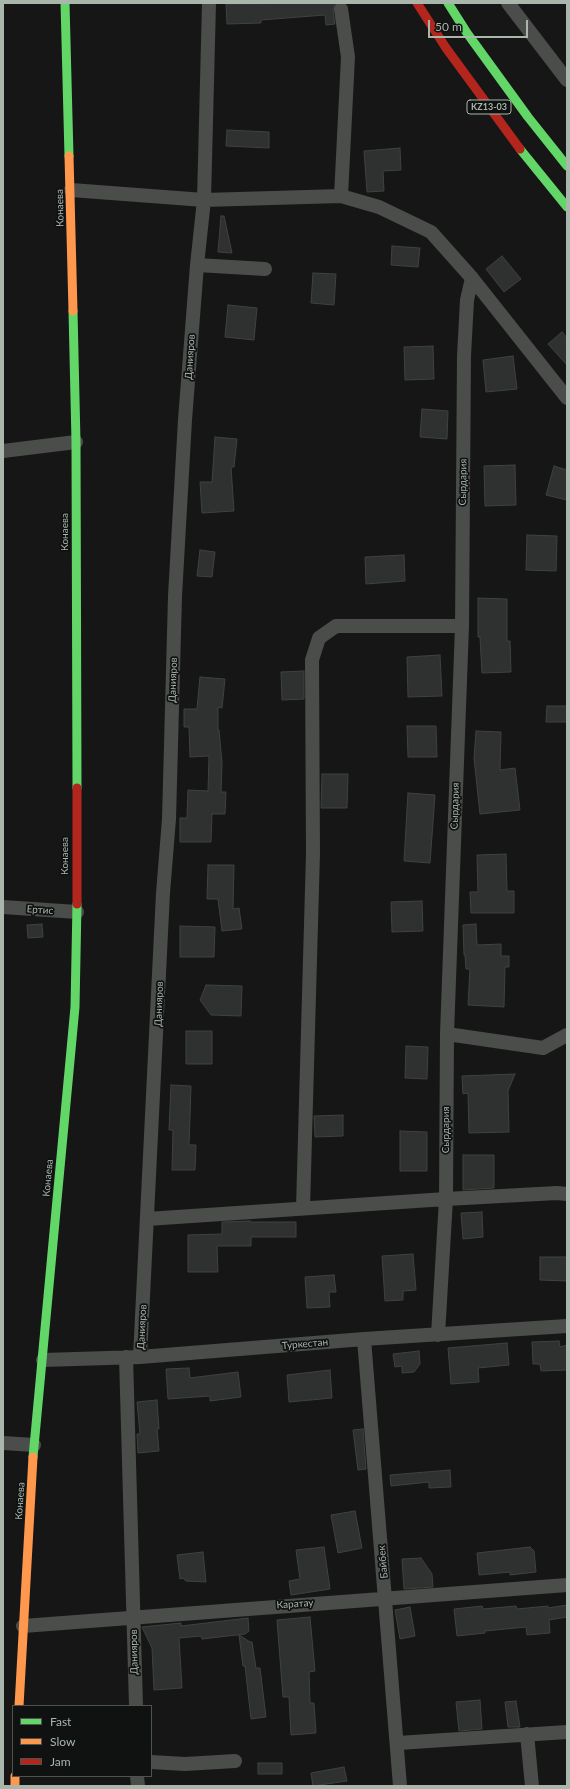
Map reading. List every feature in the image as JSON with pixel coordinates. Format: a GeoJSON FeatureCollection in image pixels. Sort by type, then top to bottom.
{"type":"FeatureCollection","features":[{"type":"Feature","properties":{"kind":"main road","name":"Конаева"},"geometry":{"type":"LineString","coordinates":[[19,1705],[22,1626],[34,1445],[75,1007],[76,442],[71,190],[65,3]]}},
{"type":"Feature","properties":{"kind":"main road","name":"KZ13-03"},"geometry":{"type":"LineString","coordinates":[[417,3],[446,48],[507,132],[567,207]]}},
{"type":"Feature","properties":{"kind":"main road","name":"KZ13-03"},"geometry":{"type":"LineString","coordinates":[[448,3],[467,34],[528,117],[567,166]]}},
{"type":"Feature","properties":{"kind":"street","name":"Данияров"},"geometry":{"type":"LineString","coordinates":[[140,1357],[163,893],[169,819],[175,596],[197,265],[204,200],[209,3]]}},
{"type":"Feature","properties":{"kind":"street"},"geometry":{"type":"LineString","coordinates":[[508,3],[567,80]]}},
{"type":"Feature","properties":{"kind":"street"},"geometry":{"type":"LineString","coordinates":[[341,9],[348,56],[341,196]]}},
{"type":"Feature","properties":{"kind":"street"},"geometry":{"type":"LineString","coordinates":[[71,190],[204,200],[341,196],[379,207],[431,232],[472,278],[567,398]]}},
{"type":"Feature","properties":{"kind":"street"},"geometry":{"type":"LineString","coordinates":[[197,265],[265,269]]}},
{"type":"Feature","properties":{"kind":"street","name":"Сырдария"},"geometry":{"type":"LineString","coordinates":[[438,1334],[446,1199],[447,1034],[462,626],[464,356],[467,300],[472,278]]}},
{"type":"Feature","properties":{"kind":"street"},"geometry":{"type":"LineString","coordinates":[[3,451],[76,442]]}},
{"type":"Feature","properties":{"kind":"street"},"geometry":{"type":"LineString","coordinates":[[303,1208],[313,853],[312,660],[319,638],[336,626],[462,626]]}},
{"type":"Feature","properties":{"kind":"street","name":"Ертис"},"geometry":{"type":"LineString","coordinates":[[3,907],[76,912]]}},
{"type":"Feature","properties":{"kind":"street"},"geometry":{"type":"LineString","coordinates":[[447,1034],[543,1048],[567,1035]]}},
{"type":"Feature","properties":{"kind":"street"},"geometry":{"type":"LineString","coordinates":[[147,1219],[446,1199],[567,1194]]}},
{"type":"Feature","properties":{"kind":"street","name":"Туркестан"},"geometry":{"type":"LineString","coordinates":[[43,1360],[140,1357],[364,1339],[567,1326]]}},
{"type":"Feature","properties":{"kind":"street","name":"Байбек"},"geometry":{"type":"LineString","coordinates":[[364,1339],[398,1743],[400,1786]]}},
{"type":"Feature","properties":{"kind":"street","name":"Данияров"},"geometry":{"type":"LineString","coordinates":[[126,1357],[136,1705]]}},
{"type":"Feature","properties":{"kind":"street"},"geometry":{"type":"LineString","coordinates":[[3,1443],[34,1445]]}},
{"type":"Feature","properties":{"kind":"street","name":"Каратау"},"geometry":{"type":"LineString","coordinates":[[22,1626],[133,1616],[567,1585]]}},
{"type":"Feature","properties":{"kind":"street"},"geometry":{"type":"LineString","coordinates":[[398,1743],[567,1732]]}},
{"type":"Feature","properties":{"kind":"street"},"geometry":{"type":"LineString","coordinates":[[527,1734],[532,1786]]}},
{"type":"Feature","properties":{"kind":"street"},"geometry":{"type":"LineString","coordinates":[[152,1762],[185,1764],[235,1761]]}},
{"type":"Feature","properties":{"kind":"building"},"geometry":{"type":"Polygon","coordinates":[[[335,3],[333,10],[335,24],[326,25],[325,15],[261,20],[261,23],[227,24],[226,4],[335,3]]]}},
{"type":"Feature","properties":{"kind":"building"},"geometry":{"type":"Polygon","coordinates":[[[227,130],[269,132],[269,148],[226,146],[227,130]]]}},
{"type":"Feature","properties":{"kind":"building"},"geometry":{"type":"Polygon","coordinates":[[[400,148],[401,170],[383,171],[384,191],[367,192],[364,151],[400,148]]]}},
{"type":"Feature","properties":{"kind":"building"},"geometry":{"type":"Polygon","coordinates":[[[221,216],[224,216],[232,253],[218,252],[221,216]]]}},
{"type":"Feature","properties":{"kind":"building"},"geometry":{"type":"Polygon","coordinates":[[[392,246],[420,248],[418,267],[391,265],[392,246]]]}},
{"type":"Feature","properties":{"kind":"building"},"geometry":{"type":"Polygon","coordinates":[[[502,256],[521,279],[504,292],[486,269],[502,256]]]}},
{"type":"Feature","properties":{"kind":"building"},"geometry":{"type":"Polygon","coordinates":[[[313,273],[336,274],[334,305],[311,303],[313,273]]]}},
{"type":"Feature","properties":{"kind":"building"},"geometry":{"type":"Polygon","coordinates":[[[228,305],[257,308],[254,340],[225,337],[228,305]]]}},
{"type":"Feature","properties":{"kind":"building"},"geometry":{"type":"Polygon","coordinates":[[[562,332],[567,338],[567,365],[548,344],[562,332]]]}},
{"type":"Feature","properties":{"kind":"building"},"geometry":{"type":"Polygon","coordinates":[[[433,346],[434,379],[405,380],[404,347],[433,346]]]}},
{"type":"Feature","properties":{"kind":"building"},"geometry":{"type":"Polygon","coordinates":[[[513,356],[517,389],[486,392],[483,360],[513,356]]]}},
{"type":"Feature","properties":{"kind":"building"},"geometry":{"type":"Polygon","coordinates":[[[422,409],[448,411],[447,439],[420,437],[422,409]]]}},
{"type":"Feature","properties":{"kind":"building"},"geometry":{"type":"Polygon","coordinates":[[[215,437],[237,439],[234,467],[231,467],[234,511],[202,513],[200,482],[212,482],[215,437]]]}},
{"type":"Feature","properties":{"kind":"building"},"geometry":{"type":"Polygon","coordinates":[[[515,465],[516,505],[485,506],[484,466],[515,465]]]}},
{"type":"Feature","properties":{"kind":"building"},"geometry":{"type":"Polygon","coordinates":[[[554,466],[567,470],[567,500],[546,495],[554,466]]]}},
{"type":"Feature","properties":{"kind":"building"},"geometry":{"type":"Polygon","coordinates":[[[527,535],[557,536],[556,571],[526,570],[527,535]]]}},
{"type":"Feature","properties":{"kind":"building"},"geometry":{"type":"Polygon","coordinates":[[[200,550],[215,552],[212,577],[197,576],[200,550]]]}},
{"type":"Feature","properties":{"kind":"building"},"geometry":{"type":"Polygon","coordinates":[[[404,555],[405,581],[366,584],[365,557],[404,555]]]}},
{"type":"Feature","properties":{"kind":"building"},"geometry":{"type":"Polygon","coordinates":[[[478,598],[507,599],[507,641],[510,641],[511,672],[482,673],[480,637],[478,637],[478,598]]]}},
{"type":"Feature","properties":{"kind":"building"},"geometry":{"type":"Polygon","coordinates":[[[440,655],[442,696],[408,697],[407,657],[440,655]]]}},
{"type":"Feature","properties":{"kind":"building"},"geometry":{"type":"Polygon","coordinates":[[[304,671],[304,699],[282,700],[281,672],[304,671]]]}},
{"type":"Feature","properties":{"kind":"building"},"geometry":{"type":"Polygon","coordinates":[[[200,677],[225,679],[222,708],[218,707],[218,730],[222,763],[221,792],[226,792],[225,814],[212,814],[211,842],[180,842],[180,818],[187,818],[188,790],[208,791],[209,756],[190,757],[189,727],[184,727],[184,709],[197,709],[200,677]]]}},
{"type":"Feature","properties":{"kind":"building"},"geometry":{"type":"Polygon","coordinates":[[[547,706],[567,706],[567,722],[546,722],[547,706]]]}},
{"type":"Feature","properties":{"kind":"building"},"geometry":{"type":"Polygon","coordinates":[[[407,726],[436,726],[437,757],[408,757],[407,726]]]}},
{"type":"Feature","properties":{"kind":"building"},"geometry":{"type":"Polygon","coordinates":[[[476,731],[501,732],[500,770],[515,768],[520,810],[480,814],[474,758],[476,731]]]}},
{"type":"Feature","properties":{"kind":"building"},"geometry":{"type":"Polygon","coordinates":[[[322,774],[348,774],[347,808],[321,808],[322,774]]]}},
{"type":"Feature","properties":{"kind":"building"},"geometry":{"type":"Polygon","coordinates":[[[408,793],[435,795],[430,863],[404,861],[408,793]]]}},
{"type":"Feature","properties":{"kind":"building"},"geometry":{"type":"Polygon","coordinates":[[[506,854],[507,891],[514,891],[514,913],[471,913],[470,892],[478,892],[477,855],[506,854]]]}},
{"type":"Feature","properties":{"kind":"building"},"geometry":{"type":"Polygon","coordinates":[[[208,865],[234,865],[233,909],[239,908],[242,929],[222,931],[218,899],[207,899],[208,865]]]}},
{"type":"Feature","properties":{"kind":"building"},"geometry":{"type":"Polygon","coordinates":[[[422,901],[423,931],[392,932],[391,902],[422,901]]]}},
{"type":"Feature","properties":{"kind":"building"},"geometry":{"type":"Polygon","coordinates":[[[42,924],[43,937],[28,938],[27,925],[42,924]]]}},
{"type":"Feature","properties":{"kind":"building"},"geometry":{"type":"Polygon","coordinates":[[[476,924],[477,945],[501,944],[501,956],[509,956],[509,967],[505,967],[504,1007],[468,1005],[470,969],[466,969],[463,925],[476,924]]]}},
{"type":"Feature","properties":{"kind":"building"},"geometry":{"type":"Polygon","coordinates":[[[180,926],[215,927],[214,957],[180,957],[180,926]]]}},
{"type":"Feature","properties":{"kind":"building"},"geometry":{"type":"Polygon","coordinates":[[[206,985],[242,986],[241,1016],[211,1015],[200,1000],[206,985]]]}},
{"type":"Feature","properties":{"kind":"building"},"geometry":{"type":"Polygon","coordinates":[[[186,1031],[212,1031],[212,1064],[186,1064],[186,1031]]]}},
{"type":"Feature","properties":{"kind":"building"},"geometry":{"type":"Polygon","coordinates":[[[406,1046],[428,1047],[427,1079],[405,1078],[406,1046]]]}},
{"type":"Feature","properties":{"kind":"building"},"geometry":{"type":"Polygon","coordinates":[[[515,1074],[508,1091],[509,1132],[469,1133],[468,1093],[463,1094],[462,1076],[515,1074]]]}},
{"type":"Feature","properties":{"kind":"building"},"geometry":{"type":"Polygon","coordinates":[[[171,1085],[191,1086],[189,1145],[196,1145],[195,1170],[172,1170],[173,1130],[169,1130],[171,1085]]]}},
{"type":"Feature","properties":{"kind":"building"},"geometry":{"type":"Polygon","coordinates":[[[343,1115],[343,1136],[315,1137],[314,1116],[343,1115]]]}},
{"type":"Feature","properties":{"kind":"building"},"geometry":{"type":"Polygon","coordinates":[[[400,1131],[427,1132],[427,1171],[400,1171],[400,1131]]]}},
{"type":"Feature","properties":{"kind":"building"},"geometry":{"type":"Polygon","coordinates":[[[463,1155],[494,1155],[494,1188],[463,1190],[463,1155]]]}},
{"type":"Feature","properties":{"kind":"building"},"geometry":{"type":"Polygon","coordinates":[[[482,1212],[483,1237],[463,1239],[461,1213],[482,1212]]]}},
{"type":"Feature","properties":{"kind":"building"},"geometry":{"type":"Polygon","coordinates":[[[222,1222],[296,1222],[296,1237],[251,1237],[251,1246],[217,1246],[218,1272],[188,1272],[188,1235],[222,1234],[222,1222]]]}},
{"type":"Feature","properties":{"kind":"building"},"geometry":{"type":"Polygon","coordinates":[[[413,1254],[416,1290],[403,1291],[403,1300],[385,1301],[382,1256],[413,1254]]]}},
{"type":"Feature","properties":{"kind":"building"},"geometry":{"type":"Polygon","coordinates":[[[540,1257],[567,1257],[567,1281],[540,1280],[540,1257]]]}},
{"type":"Feature","properties":{"kind":"building"},"geometry":{"type":"Polygon","coordinates":[[[334,1275],[336,1292],[329,1292],[330,1307],[307,1308],[305,1277],[334,1275]]]}},
{"type":"Feature","properties":{"kind":"building"},"geometry":{"type":"Polygon","coordinates":[[[559,1341],[560,1347],[567,1345],[567,1370],[541,1371],[540,1364],[533,1364],[532,1342],[559,1341]]]}},
{"type":"Feature","properties":{"kind":"building"},"geometry":{"type":"Polygon","coordinates":[[[507,1343],[509,1365],[478,1368],[479,1382],[451,1384],[448,1348],[507,1343]]]}},
{"type":"Feature","properties":{"kind":"building"},"geometry":{"type":"Polygon","coordinates":[[[419,1351],[420,1364],[414,1372],[402,1373],[402,1366],[395,1367],[393,1354],[419,1351]]]}},
{"type":"Feature","properties":{"kind":"building"},"geometry":{"type":"Polygon","coordinates":[[[189,1368],[190,1378],[238,1372],[241,1397],[210,1401],[210,1396],[168,1399],[166,1369],[189,1368]]]}},
{"type":"Feature","properties":{"kind":"building"},"geometry":{"type":"Polygon","coordinates":[[[330,1370],[332,1398],[289,1402],[287,1375],[330,1370]]]}},
{"type":"Feature","properties":{"kind":"building"},"geometry":{"type":"Polygon","coordinates":[[[157,1400],[159,1451],[138,1453],[137,1434],[140,1434],[137,1402],[157,1400]]]}},
{"type":"Feature","properties":{"kind":"building"},"geometry":{"type":"Polygon","coordinates":[[[363,1429],[366,1469],[358,1470],[353,1430],[363,1429]]]}},
{"type":"Feature","properties":{"kind":"building"},"geometry":{"type":"Polygon","coordinates":[[[450,1470],[451,1487],[429,1488],[429,1482],[391,1486],[390,1475],[450,1470]]]}},
{"type":"Feature","properties":{"kind":"building"},"geometry":{"type":"Polygon","coordinates":[[[355,1511],[362,1548],[338,1553],[331,1515],[355,1511]]]}},
{"type":"Feature","properties":{"kind":"building"},"geometry":{"type":"Polygon","coordinates":[[[324,1547],[330,1589],[291,1595],[289,1581],[300,1579],[296,1550],[324,1547]]]}},
{"type":"Feature","properties":{"kind":"building"},"geometry":{"type":"Polygon","coordinates":[[[530,1547],[534,1551],[536,1572],[510,1575],[510,1572],[479,1575],[477,1553],[530,1547]]]}},
{"type":"Feature","properties":{"kind":"building"},"geometry":{"type":"Polygon","coordinates":[[[203,1552],[206,1582],[186,1581],[183,1578],[180,1579],[177,1555],[203,1552]]]}},
{"type":"Feature","properties":{"kind":"building"},"geometry":{"type":"Polygon","coordinates":[[[421,1558],[432,1574],[433,1587],[404,1589],[402,1559],[421,1558]]]}},
{"type":"Feature","properties":{"kind":"building"},"geometry":{"type":"Polygon","coordinates":[[[567,1605],[567,1617],[549,1620],[550,1633],[527,1635],[526,1627],[485,1631],[485,1633],[457,1636],[454,1609],[482,1606],[483,1609],[516,1606],[517,1609],[548,1606],[548,1608],[567,1605]]]}},
{"type":"Feature","properties":{"kind":"building"},"geometry":{"type":"Polygon","coordinates":[[[410,1607],[415,1636],[400,1639],[395,1610],[410,1607]]]}},
{"type":"Feature","properties":{"kind":"building"},"geometry":{"type":"Polygon","coordinates":[[[310,1617],[315,1671],[309,1672],[310,1703],[314,1703],[316,1733],[291,1735],[289,1697],[283,1697],[277,1620],[310,1617]]]}},
{"type":"Feature","properties":{"kind":"building"},"geometry":{"type":"Polygon","coordinates":[[[248,1618],[249,1631],[245,1634],[202,1639],[201,1636],[179,1638],[182,1688],[154,1690],[152,1648],[142,1627],[181,1623],[181,1626],[248,1618]]]}},
{"type":"Feature","properties":{"kind":"building"},"geometry":{"type":"Polygon","coordinates":[[[239,1635],[252,1642],[256,1668],[260,1668],[266,1717],[251,1719],[245,1666],[243,1666],[239,1635]]]}},
{"type":"Feature","properties":{"kind":"building"},"geometry":{"type":"Polygon","coordinates":[[[480,1700],[482,1729],[459,1731],[456,1702],[480,1700]]]}},
{"type":"Feature","properties":{"kind":"building"},"geometry":{"type":"Polygon","coordinates":[[[516,1701],[520,1727],[508,1727],[505,1702],[516,1701]]]}},
{"type":"Feature","properties":{"kind":"building"},"geometry":{"type":"Polygon","coordinates":[[[258,1763],[282,1763],[282,1774],[258,1774],[258,1763]]]}},
{"type":"Feature","properties":{"kind":"building"},"geometry":{"type":"Polygon","coordinates":[[[344,1767],[347,1781],[313,1786],[311,1773],[344,1767]]]}},
{"type":"Feature","properties":{"kind":"traffic: fast"},"geometry":{"type":"LineString","coordinates":[[65,3],[69,156]]}},
{"type":"Feature","properties":{"kind":"traffic: fast"},"geometry":{"type":"LineString","coordinates":[[448,3],[467,33],[528,117],[567,166]]}},
{"type":"Feature","properties":{"kind":"traffic: fast"},"geometry":{"type":"LineString","coordinates":[[520,149],[567,207]]}},
{"type":"Feature","properties":{"kind":"traffic: fast"},"geometry":{"type":"LineString","coordinates":[[73,311],[76,442],[77,788]]}},
{"type":"Feature","properties":{"kind":"traffic: fast"},"geometry":{"type":"LineString","coordinates":[[33,1457],[75,1007],[77,904]]}},
{"type":"Feature","properties":{"kind":"traffic: slow"},"geometry":{"type":"LineString","coordinates":[[69,156],[73,311]]}},
{"type":"Feature","properties":{"kind":"traffic: slow"},"geometry":{"type":"LineString","coordinates":[[19,1705],[33,1457]]}},
{"type":"Feature","properties":{"kind":"traffic: slow"},"geometry":{"type":"LineString","coordinates":[[15,1777],[15,1786]]}},
{"type":"Feature","properties":{"kind":"traffic: jam"},"geometry":{"type":"LineString","coordinates":[[417,3],[446,48],[520,149]]}},
{"type":"Feature","properties":{"kind":"traffic: jam"},"geometry":{"type":"LineString","coordinates":[[77,788],[77,904]]}}]}
